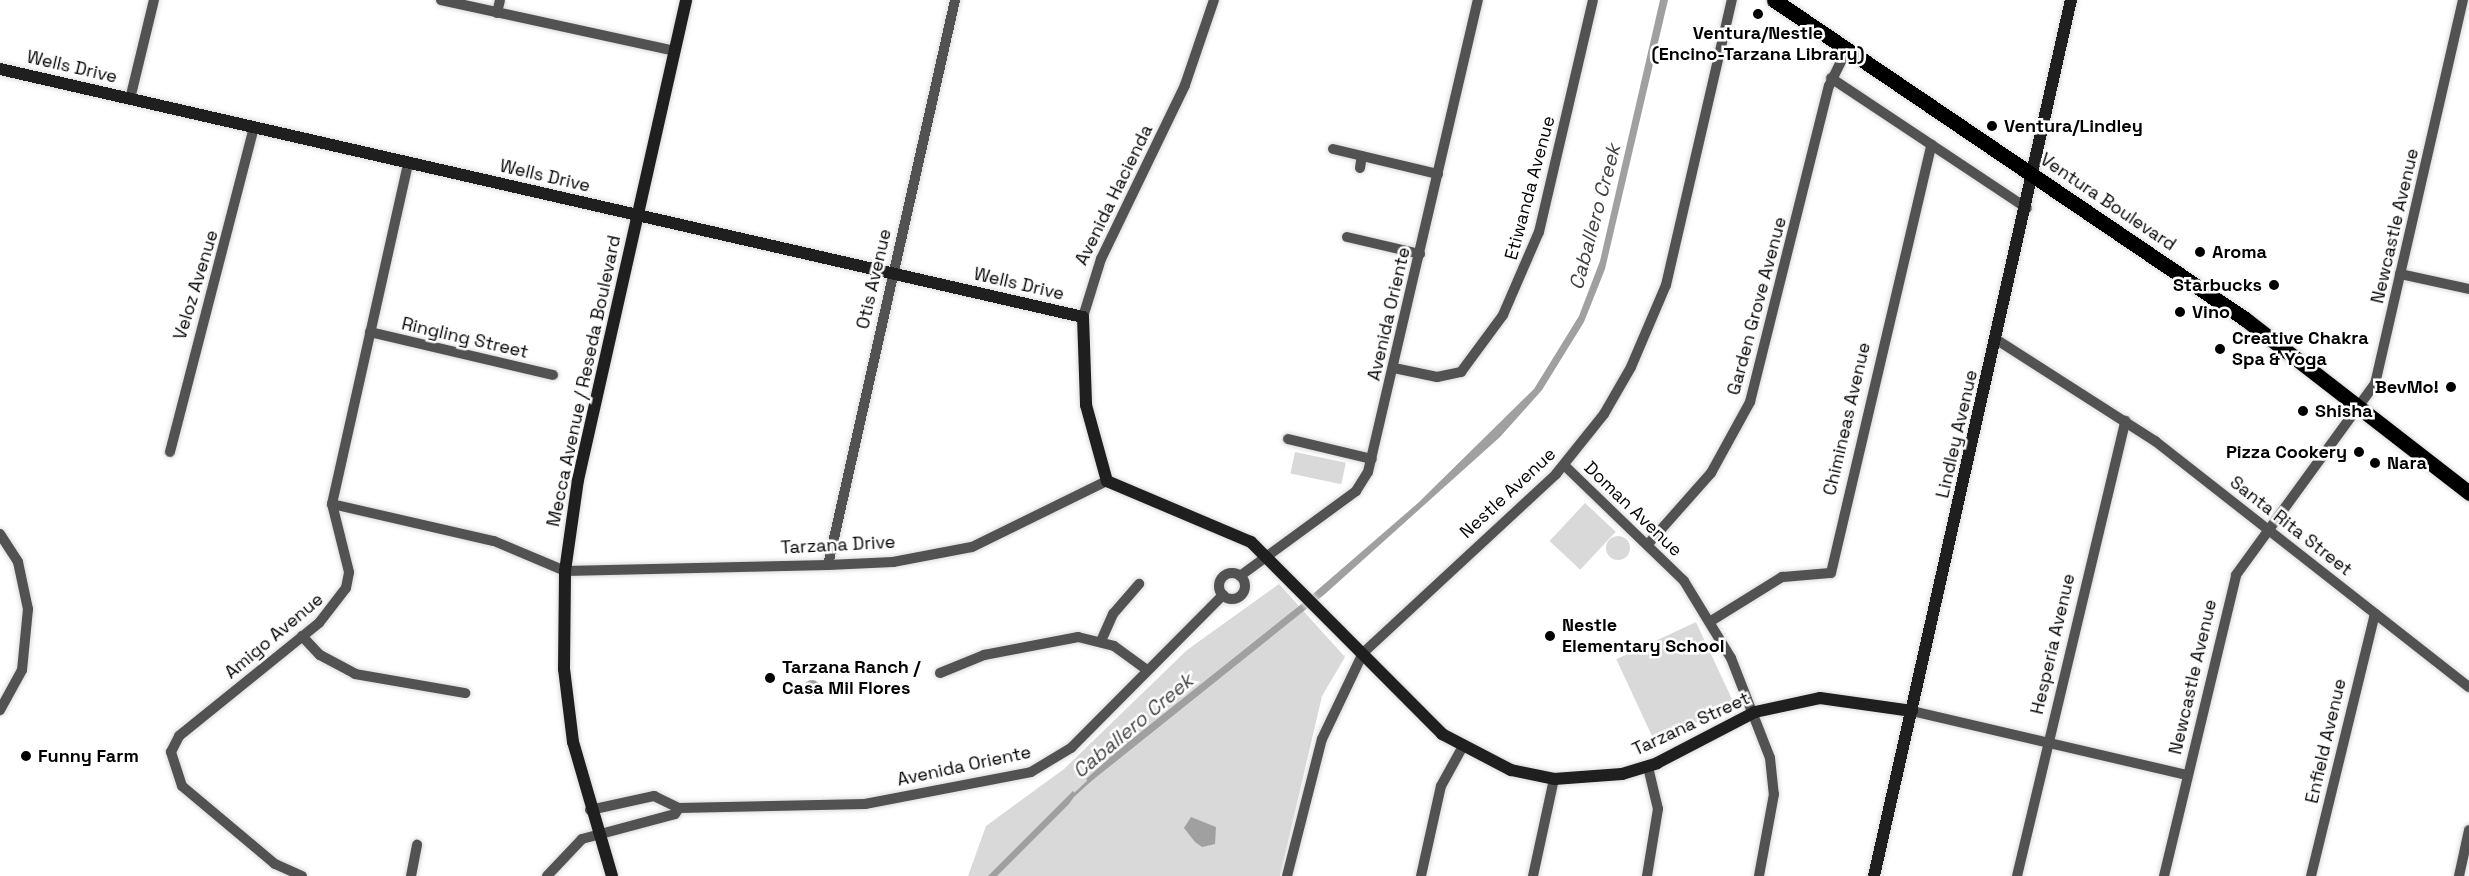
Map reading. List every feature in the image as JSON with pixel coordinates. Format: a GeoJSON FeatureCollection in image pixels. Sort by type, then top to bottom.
{"type":"FeatureCollection","features":[{"type":"Feature","properties":{"kind":"main road","name":"Ventura Boulevard"},"geometry":{"type":"LineString","coordinates":[[1774,0],[1846,51],[2245,319],[2469,493]]}},
{"type":"Feature","properties":{"kind":"street"},"geometry":{"type":"LineString","coordinates":[[130,99],[154,0]]}},
{"type":"Feature","properties":{"kind":"street"},"geometry":{"type":"LineString","coordinates":[[441,0],[675,51]]}},
{"type":"Feature","properties":{"kind":"street"},"geometry":{"type":"LineString","coordinates":[[497,13],[500,0]]}},
{"type":"Feature","properties":{"kind":"street","name":"Mecca Avenue / Reseda Boulevard"},"geometry":{"type":"LineString","coordinates":[[612,876],[590,810],[566,691],[565,571],[578,480],[686,0]]}},
{"type":"Feature","properties":{"kind":"street","name":"Otis Avenue"},"geometry":{"type":"LineString","coordinates":[[828,565],[955,0]]}},
{"type":"Feature","properties":{"kind":"street","name":"Avenida Hacienda"},"geometry":{"type":"LineString","coordinates":[[1107,481],[1086,405],[1083,317],[1101,259],[1185,86],[1214,0]]}},
{"type":"Feature","properties":{"kind":"street","name":"Avenida Oriente"},"geometry":{"type":"LineString","coordinates":[[1223,594],[1223,577],[1240,576],[1356,491],[1372,459],[1478,0]]}},
{"type":"Feature","properties":{"kind":"street","name":"Etiwanda Avenue"},"geometry":{"type":"LineString","coordinates":[[1394,368],[1437,377],[1461,372],[1503,315],[1539,232],[1593,0]]}},
{"type":"Feature","properties":{"kind":"street","name":"Nestle Avenue"},"geometry":{"type":"LineString","coordinates":[[1287,876],[1322,739],[1363,654],[1563,465],[1631,367],[1666,285],[1732,0]]}},
{"type":"Feature","properties":{"kind":"street","name":"Lindley Avenue"},"geometry":{"type":"LineString","coordinates":[[1874,876],[2027,208],[2032,174],[2071,0]]}},
{"type":"Feature","properties":{"kind":"street","name":"Newcastle Avenue"},"geometry":{"type":"LineString","coordinates":[[2164,876],[2228,598],[2266,528],[2360,407],[2375,384],[2463,0]]}},
{"type":"Feature","properties":{"kind":"street","name":"Garden Grove Avenue"},"geometry":{"type":"LineString","coordinates":[[1649,543],[1711,473],[1750,402],[1832,78],[1846,51]]}},
{"type":"Feature","properties":{"kind":"street","name":"Wells Drive"},"geometry":{"type":"LineString","coordinates":[[0,69],[1083,317]]}},
{"type":"Feature","properties":{"kind":"street"},"geometry":{"type":"LineString","coordinates":[[1832,78],[2027,208]]}},
{"type":"Feature","properties":{"kind":"street","name":"Veloz Avenue"},"geometry":{"type":"LineString","coordinates":[[170,452],[254,128]]}},
{"type":"Feature","properties":{"kind":"street","name":"Chimineas Avenue"},"geometry":{"type":"LineString","coordinates":[[1711,621],[1782,577],[1831,573],[1931,145]]}},
{"type":"Feature","properties":{"kind":"street"},"geometry":{"type":"LineString","coordinates":[[1333,149],[1438,174]]}},
{"type":"Feature","properties":{"kind":"street"},"geometry":{"type":"LineString","coordinates":[[1360,168],[1362,156]]}},
{"type":"Feature","properties":{"kind":"street","name":"Amigo Avenue"},"geometry":{"type":"LineString","coordinates":[[302,876],[275,864],[182,786],[170,763],[179,736],[302,636],[339,603],[346,588],[349,572],[332,504],[408,163]]}},
{"type":"Feature","properties":{"kind":"street"},"geometry":{"type":"LineString","coordinates":[[1347,237],[1420,254]]}},
{"type":"Feature","properties":{"kind":"street"},"geometry":{"type":"LineString","coordinates":[[2400,274],[2469,289]]}},
{"type":"Feature","properties":{"kind":"street","name":"Ringling Street"},"geometry":{"type":"LineString","coordinates":[[370,332],[553,375]]}},
{"type":"Feature","properties":{"kind":"street","name":"Santa Rita Street"},"geometry":{"type":"LineString","coordinates":[[1997,340],[2125,421],[2469,687]]}},
{"type":"Feature","properties":{"kind":"street","name":"Hesperia Avenue"},"geometry":{"type":"LineString","coordinates":[[2017,876],[2125,421]]}},
{"type":"Feature","properties":{"kind":"street"},"geometry":{"type":"LineString","coordinates":[[1288,439],[1372,459]]}},
{"type":"Feature","properties":{"kind":"street","name":"Doman Avenue"},"geometry":{"type":"LineString","coordinates":[[1563,465],[1649,543],[1711,621],[1755,712],[1774,794],[1759,876]]}},
{"type":"Feature","properties":{"kind":"street"},"geometry":{"type":"LineString","coordinates":[[1107,481],[1134,497],[1237,534],[1268,556]]}},
{"type":"Feature","properties":{"kind":"street","name":"Tarzana Drive"},"geometry":{"type":"LineString","coordinates":[[332,504],[494,541],[565,571],[828,565],[893,562],[972,547],[1107,481]]}},
{"type":"Feature","properties":{"kind":"street"},"geometry":{"type":"LineString","coordinates":[[0,534],[18,562],[28,609],[22,670],[0,710]]}},
{"type":"Feature","properties":{"kind":"street","name":"Tarzana Street"},"geometry":{"type":"LineString","coordinates":[[1268,556],[1307,593],[1363,654],[1462,748],[1512,770],[1554,779],[1599,778],[1648,767],[1755,712],[1820,698],[1912,711],[2187,775]]}},
{"type":"Feature","properties":{"kind":"street","name":"Avenida Oriente"},"geometry":{"type":"LineString","coordinates":[[590,810],[654,796],[679,808],[865,804],[1031,772],[1071,748],[1144,668],[1223,594],[1241,595],[1240,576]]}},
{"type":"Feature","properties":{"kind":"street"},"geometry":{"type":"LineString","coordinates":[[1101,641],[1113,614],[1139,585]]}},
{"type":"Feature","properties":{"kind":"street","name":"Enfield Avenue"},"geometry":{"type":"LineString","coordinates":[[2312,876],[2375,614]]}},
{"type":"Feature","properties":{"kind":"street"},"geometry":{"type":"LineString","coordinates":[[302,636],[320,655],[355,674],[465,693]]}},
{"type":"Feature","properties":{"kind":"street"},"geometry":{"type":"LineString","coordinates":[[940,674],[984,655],[1057,638],[1101,641],[1144,668]]}},
{"type":"Feature","properties":{"kind":"street"},"geometry":{"type":"LineString","coordinates":[[1421,876],[1441,786],[1462,748]]}},
{"type":"Feature","properties":{"kind":"street"},"geometry":{"type":"LineString","coordinates":[[1647,876],[1658,809],[1648,767]]}},
{"type":"Feature","properties":{"kind":"street"},"geometry":{"type":"LineString","coordinates":[[1533,876],[1554,779]]}},
{"type":"Feature","properties":{"kind":"street","name":"Avenida Oriente"},"geometry":{"type":"LineString","coordinates":[[547,876],[571,846],[597,832],[675,814],[679,808]]}},
{"type":"Feature","properties":{"kind":"street"},"geometry":{"type":"LineString","coordinates":[[2458,876],[2469,830]]}},
{"type":"Feature","properties":{"kind":"street"},"geometry":{"type":"LineString","coordinates":[[411,876],[417,845]]}},
{"type":"Feature","properties":{"kind":"shaded area"},"geometry":{"type":"Polygon","coordinates":[[[1660,0],[1668,0],[1605,269],[1584,322],[1542,390],[1500,437],[1325,594],[1089,783],[1086,779],[1117,751],[1299,606],[1418,503],[1534,389],[1579,316],[1600,261],[1660,0]]]}},
{"type":"Feature","properties":{"kind":"shaded area"},"geometry":{"type":"Polygon","coordinates":[[[1295,452],[1346,463],[1341,484],[1290,474],[1295,452]]]}},
{"type":"Feature","properties":{"kind":"shaded area"},"geometry":{"type":"Polygon","coordinates":[[[1585,503],[1616,532],[1580,570],[1550,541],[1585,503]]]}},
{"type":"Feature","properties":{"kind":"shaded area"},"geometry":{"type":"Polygon","coordinates":[[[1613,536],[1623,536],[1630,543],[1630,553],[1623,560],[1613,560],[1606,553],[1606,543],[1613,536]]]}},
{"type":"Feature","properties":{"kind":"shaded area"},"geometry":{"type":"Polygon","coordinates":[[[1279,584],[1345,657],[1322,696],[1280,876],[968,876],[986,826],[1064,769],[1187,650],[1279,584]]]}},
{"type":"Feature","properties":{"kind":"shaded area"},"geometry":{"type":"Polygon","coordinates":[[[1696,622],[1734,704],[1655,742],[1616,659],[1696,622]]]}},
{"type":"Feature","properties":{"kind":"shaded area"},"geometry":{"type":"Polygon","coordinates":[[[809,680],[815,680],[820,688],[818,694],[809,696],[804,691],[804,685],[809,680]]]}},
{"type":"Feature","properties":{"kind":"shaded area"},"geometry":{"type":"Polygon","coordinates":[[[1073,791],[1076,794],[1069,804],[997,876],[988,876],[1073,791]]]}},
{"type":"Feature","properties":{"kind":"shaded area"},"geometry":{"type":"Polygon","coordinates":[[[1191,817],[1216,827],[1215,844],[1202,847],[1195,842],[1184,828],[1191,817]]]}},
{"type":"Feature","properties":{"kind":"waterway","name":"Caballero Creek"},"geometry":{"type":"LineString","coordinates":[[1073,795],[1090,779]]}},
{"type":"Feature","properties":{"kind":"place","name":"Ventura/Nestle (Encino-Tarzana Library)"},"geometry":{"type":"Point","coordinates":[1758,14]}},
{"type":"Feature","properties":{"kind":"place","name":"Ventura/Lindley"},"geometry":{"type":"Point","coordinates":[1992,126]}},
{"type":"Feature","properties":{"kind":"place","name":"Aroma"},"geometry":{"type":"Point","coordinates":[2200,252]}},
{"type":"Feature","properties":{"kind":"place","name":"Starbucks"},"geometry":{"type":"Point","coordinates":[2274,285]}},
{"type":"Feature","properties":{"kind":"place","name":"Vino"},"geometry":{"type":"Point","coordinates":[2180,312]}},
{"type":"Feature","properties":{"kind":"place","name":"Creative Chakra Spa & Yoga"},"geometry":{"type":"Point","coordinates":[2220,349]}},
{"type":"Feature","properties":{"kind":"place","name":"BevMo!"},"geometry":{"type":"Point","coordinates":[2451,387]}},
{"type":"Feature","properties":{"kind":"place","name":"Shisha"},"geometry":{"type":"Point","coordinates":[2303,411]}},
{"type":"Feature","properties":{"kind":"place","name":"Pizza Cookery"},"geometry":{"type":"Point","coordinates":[2359,452]}},
{"type":"Feature","properties":{"kind":"place","name":"Nara"},"geometry":{"type":"Point","coordinates":[2375,463]}},
{"type":"Feature","properties":{"kind":"place","name":"Nestle Elementary School"},"geometry":{"type":"Point","coordinates":[1550,636]}},
{"type":"Feature","properties":{"kind":"place","name":"Tarzana Ranch / Casa Mil Flores"},"geometry":{"type":"Point","coordinates":[770,678]}},
{"type":"Feature","properties":{"kind":"place","name":"Funny Farm"},"geometry":{"type":"Point","coordinates":[26,756]}}]}
